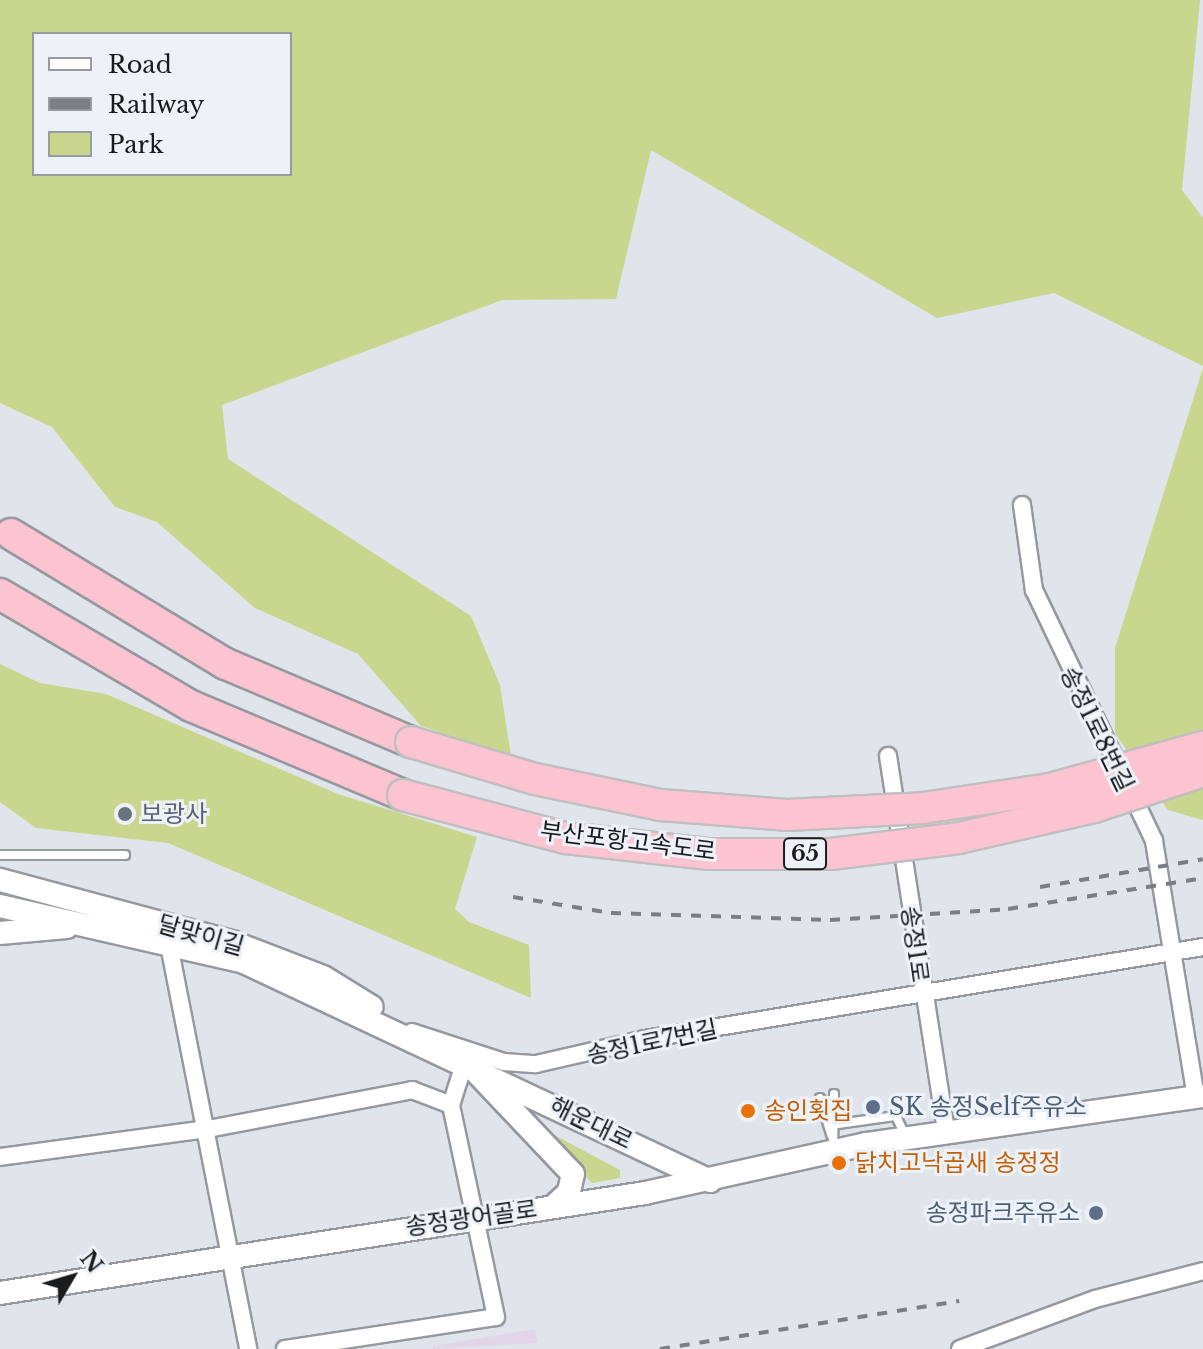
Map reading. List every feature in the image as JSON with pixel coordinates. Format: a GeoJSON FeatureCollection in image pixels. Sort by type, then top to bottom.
{"type":"FeatureCollection","features":[{"type":"Feature","properties":{"kind":"highway","name":"부산포항고속도로"},"geometry":{"type":"LineString","coordinates":[[11,534],[226,664],[411,742],[535,779],[661,805],[787,815],[923,808],[1050,789],[1203,747]]}},
{"type":"Feature","properties":{"kind":"highway","name":"부산포항고속도로"},"geometry":{"type":"LineString","coordinates":[[0,594],[191,706],[403,795],[566,838],[709,854],[831,854],[1019,824],[1203,771]]}},
{"type":"Feature","properties":{"kind":"main road","name":"달맞이길"},"geometry":{"type":"LineString","coordinates":[[0,880],[232,942],[364,998],[386,1023]]}},
{"type":"Feature","properties":{"kind":"main road","name":"해운대로"},"geometry":{"type":"LineString","coordinates":[[0,906],[244,962],[386,1023],[710,1181]]}},
{"type":"Feature","properties":{"kind":"main road"},"geometry":{"type":"LineString","coordinates":[[0,933],[87,926]]}},
{"type":"Feature","properties":{"kind":"main road"},"geometry":{"type":"LineString","coordinates":[[467,1062],[573,1174],[569,1192],[554,1206]]}},
{"type":"Feature","properties":{"kind":"main road"},"geometry":{"type":"LineString","coordinates":[[710,1181],[832,1144],[906,1138],[1200,1097]]}},
{"type":"Feature","properties":{"kind":"main road","name":"송정광어골로"},"geometry":{"type":"LineString","coordinates":[[0,1293],[231,1253],[710,1181]]}},
{"type":"Feature","properties":{"kind":"street","name":"송정1로8번길"},"geometry":{"type":"LineString","coordinates":[[1022,505],[1034,590],[1154,841],[1169,952],[1200,1097]]}},
{"type":"Feature","properties":{"kind":"street","name":"송정1로"},"geometry":{"type":"LineString","coordinates":[[888,756],[922,994],[946,1131]]}},
{"type":"Feature","properties":{"kind":"street"},"geometry":{"type":"LineString","coordinates":[[169,945],[208,1129],[248,1349]]}},
{"type":"Feature","properties":{"kind":"street"},"geometry":{"type":"LineString","coordinates":[[922,994],[1203,947]]}},
{"type":"Feature","properties":{"kind":"street","name":"송정1로7번길"},"geometry":{"type":"LineString","coordinates":[[386,1023],[504,1062],[575,1058],[645,1039],[922,994]]}},
{"type":"Feature","properties":{"kind":"street"},"geometry":{"type":"LineString","coordinates":[[285,1349],[496,1317],[451,1105],[467,1062]]}},
{"type":"Feature","properties":{"kind":"street"},"geometry":{"type":"LineString","coordinates":[[0,1157],[208,1129],[412,1090],[451,1105]]}},
{"type":"Feature","properties":{"kind":"street"},"geometry":{"type":"LineString","coordinates":[[960,1349],[1095,1299],[1203,1271]]}},
{"type":"Feature","properties":{"kind":"lane"},"geometry":{"type":"LineString","coordinates":[[0,855],[125,855]]}},
{"type":"Feature","properties":{"kind":"lane"},"geometry":{"type":"LineString","coordinates":[[832,1144],[838,1124],[834,1094]]}},
{"type":"Feature","properties":{"kind":"lane"},"geometry":{"type":"LineString","coordinates":[[820,1098],[832,1144]]}},
{"type":"Feature","properties":{"kind":"lane"},"geometry":{"type":"LineString","coordinates":[[838,1124],[896,1116],[906,1138]]}},
{"type":"Feature","properties":{"kind":"shaded area"},"geometry":{"type":"Polygon","coordinates":[[[535,1329],[538,1343],[433,1349],[433,1346],[535,1329]]]}},
{"type":"Feature","properties":{"kind":"green space"},"geometry":{"type":"Polygon","coordinates":[[[0,0],[1200,0],[1182,190],[1203,218],[1203,366],[1054,293],[937,318],[651,150],[616,299],[502,300],[222,405],[228,459],[471,616],[500,685],[511,756],[421,726],[358,654],[255,608],[157,522],[115,507],[52,427],[0,403],[0,0]]]}},
{"type":"Feature","properties":{"kind":"green space"},"geometry":{"type":"Polygon","coordinates":[[[1203,368],[1203,820],[1168,810],[1115,733],[1115,648],[1203,368]]]}},
{"type":"Feature","properties":{"kind":"green space"},"geometry":{"type":"Polygon","coordinates":[[[0,664],[40,683],[106,694],[338,794],[477,837],[455,909],[469,922],[529,945],[531,998],[168,843],[36,828],[0,802],[0,664]]]}},
{"type":"Feature","properties":{"kind":"green space"},"geometry":{"type":"Polygon","coordinates":[[[541,1128],[620,1170],[620,1178],[592,1183],[541,1128]]]}},
{"type":"Feature","properties":{"kind":"railway"},"geometry":{"type":"LineString","coordinates":[[1040,887],[1203,859]]}},
{"type":"Feature","properties":{"kind":"railway"},"geometry":{"type":"LineString","coordinates":[[513,897],[611,913],[830,920],[1008,909],[1203,878]]}},
{"type":"Feature","properties":{"kind":"railway"},"geometry":{"type":"LineString","coordinates":[[660,1349],[959,1301]]}},
{"type":"Feature","properties":{"kind":"place","name":"보광사"},"geometry":{"type":"Point","coordinates":[125,814]}},
{"type":"Feature","properties":{"kind":"place","name":"SK 송정Self주유소"},"geometry":{"type":"Point","coordinates":[873,1107]}},
{"type":"Feature","properties":{"kind":"place","name":"송인횟집"},"geometry":{"type":"Point","coordinates":[748,1111]}},
{"type":"Feature","properties":{"kind":"place","name":"닭치고낙곱새 송정정"},"geometry":{"type":"Point","coordinates":[839,1163]}},
{"type":"Feature","properties":{"kind":"place","name":"송정파크주유소"},"geometry":{"type":"Point","coordinates":[1096,1213]}}]}
